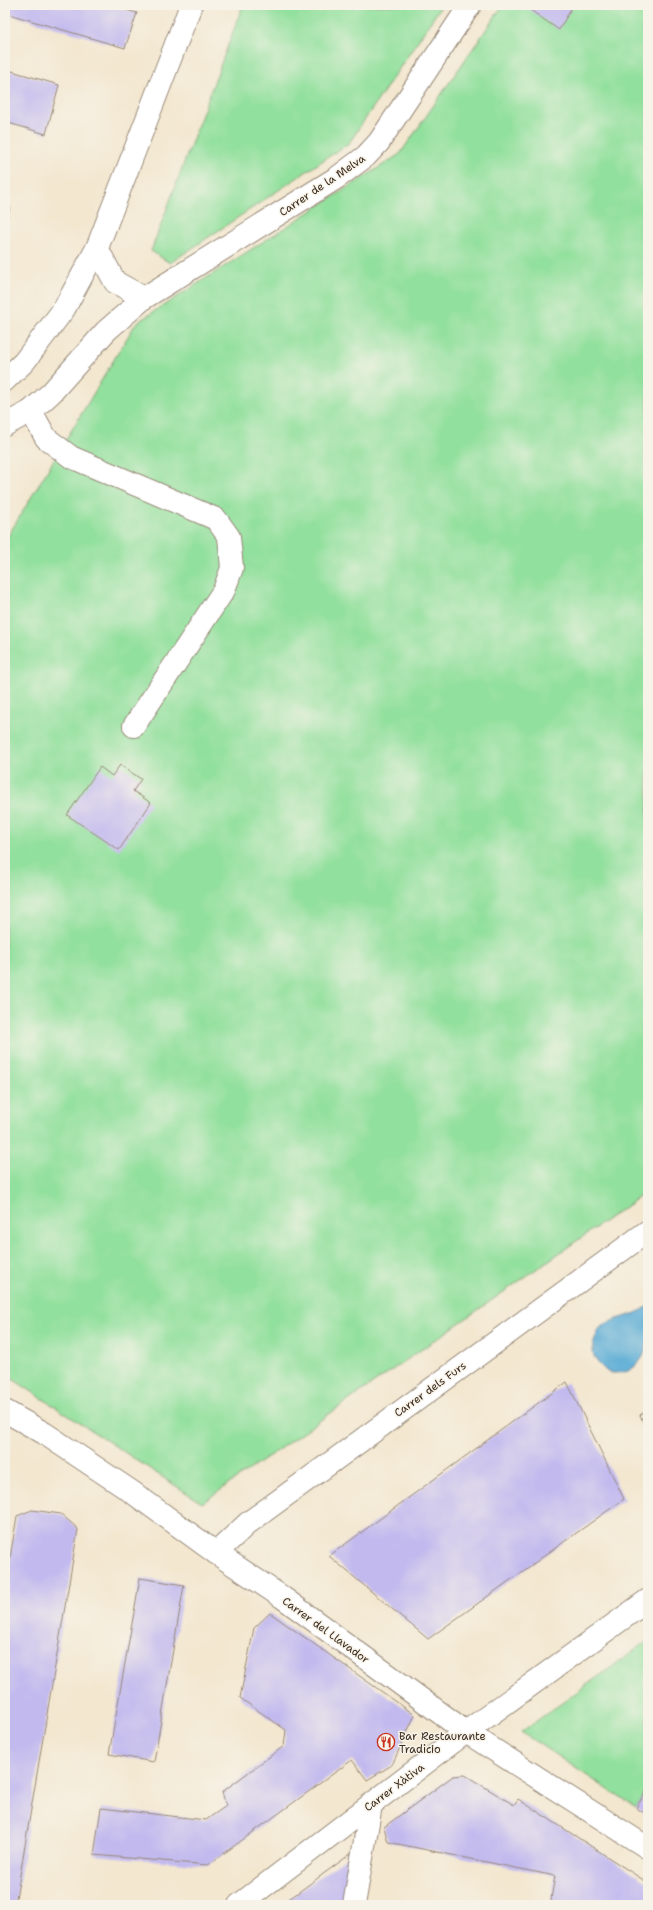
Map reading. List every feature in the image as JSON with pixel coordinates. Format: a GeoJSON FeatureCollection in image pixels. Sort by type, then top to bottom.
{"type":"FeatureCollection","features":[{"type":"Feature","properties":{"kind":"street"},"geometry":{"type":"LineString","coordinates":[[5,380],[24,362],[64,309],[97,248],[191,5]]}},
{"type":"Feature","properties":{"kind":"street","name":"Carrer de la Melva"},"geometry":{"type":"LineString","coordinates":[[5,425],[31,411],[51,393],[106,331],[144,298],[338,177],[366,156],[379,142],[470,5]]}},
{"type":"Feature","properties":{"kind":"street"},"geometry":{"type":"LineString","coordinates":[[97,248],[115,282],[144,298]]}},
{"type":"Feature","properties":{"kind":"street"},"geometry":{"type":"LineString","coordinates":[[31,411],[46,438],[71,457],[216,519],[229,537],[232,568],[224,590],[134,726]]}},
{"type":"Feature","properties":{"kind":"street","name":"Carrer dels Furs"},"geometry":{"type":"LineString","coordinates":[[216,1553],[248,1523],[648,1231]]}},
{"type":"Feature","properties":{"kind":"street","name":"Carrer del Llavador"},"geometry":{"type":"LineString","coordinates":[[5,1411],[44,1433],[132,1492],[216,1553],[282,1597],[466,1732],[648,1848]]}},
{"type":"Feature","properties":{"kind":"street","name":"Carrer Xàtiva"},"geometry":{"type":"LineString","coordinates":[[239,1905],[466,1732],[648,1600]]}},
{"type":"Feature","properties":{"kind":"street"},"geometry":{"type":"LineString","coordinates":[[354,1905],[371,1805]]}},
{"type":"Feature","properties":{"kind":"green space"},"geometry":{"type":"Polygon","coordinates":[[[243,5],[442,5],[349,143],[170,263],[151,251],[243,5]]]}},
{"type":"Feature","properties":{"kind":"green space"},"geometry":{"type":"Polygon","coordinates":[[[503,5],[648,5],[648,1191],[202,1503],[5,1374],[5,541],[136,323],[400,154],[503,5]]]}},
{"type":"Feature","properties":{"kind":"green space"},"geometry":{"type":"Polygon","coordinates":[[[648,1641],[648,1788],[636,1808],[521,1732],[648,1641]]]}},
{"type":"Feature","properties":{"kind":"water"},"geometry":{"type":"Polygon","coordinates":[[[648,1306],[647,1343],[642,1359],[628,1371],[621,1373],[609,1373],[599,1364],[593,1352],[594,1342],[599,1329],[609,1322],[636,1313],[648,1306]]]}},
{"type":"Feature","properties":{"kind":"building"},"geometry":{"type":"Polygon","coordinates":[[[5,5],[109,5],[137,13],[125,48],[5,13],[5,5]]]}},
{"type":"Feature","properties":{"kind":"building"},"geometry":{"type":"Polygon","coordinates":[[[523,5],[573,5],[559,30],[523,5]]]}},
{"type":"Feature","properties":{"kind":"building"},"geometry":{"type":"Polygon","coordinates":[[[5,69],[59,85],[46,134],[5,122],[5,69]]]}},
{"type":"Feature","properties":{"kind":"building"},"geometry":{"type":"Polygon","coordinates":[[[5,205],[10,206],[6,224],[5,224],[5,205]]]}},
{"type":"Feature","properties":{"kind":"building"},"geometry":{"type":"Polygon","coordinates":[[[120,765],[141,779],[133,791],[151,803],[119,850],[67,815],[100,767],[112,776],[120,765]]]}},
{"type":"Feature","properties":{"kind":"building"},"geometry":{"type":"Polygon","coordinates":[[[567,1382],[624,1499],[428,1639],[329,1556],[567,1382]]]}},
{"type":"Feature","properties":{"kind":"building"},"geometry":{"type":"Polygon","coordinates":[[[648,1409],[648,1433],[640,1415],[648,1409]]]}},
{"type":"Feature","properties":{"kind":"building"},"geometry":{"type":"Polygon","coordinates":[[[32,1510],[61,1514],[78,1529],[15,1905],[5,1905],[5,1588],[17,1516],[32,1510]]]}},
{"type":"Feature","properties":{"kind":"building"},"geometry":{"type":"Polygon","coordinates":[[[140,1578],[184,1585],[154,1762],[109,1754],[140,1578]]]}},
{"type":"Feature","properties":{"kind":"building"},"geometry":{"type":"Polygon","coordinates":[[[270,1613],[415,1715],[392,1765],[367,1780],[352,1760],[208,1865],[94,1855],[101,1808],[206,1820],[226,1806],[222,1792],[284,1746],[286,1730],[240,1698],[254,1628],[270,1613]]]}},
{"type":"Feature","properties":{"kind":"building"},"geometry":{"type":"Polygon","coordinates":[[[465,1775],[514,1805],[518,1799],[648,1883],[648,1905],[550,1905],[555,1876],[388,1842],[384,1827],[453,1776],[465,1775]]]}},
{"type":"Feature","properties":{"kind":"building"},"geometry":{"type":"Polygon","coordinates":[[[648,1788],[648,1815],[636,1808],[648,1788]]]}},
{"type":"Feature","properties":{"kind":"building"},"geometry":{"type":"Polygon","coordinates":[[[356,1850],[346,1905],[281,1905],[356,1850]]]}},
{"type":"Feature","properties":{"kind":"place","name":"Bar Restaurante Tradicio"},"geometry":{"type":"Point","coordinates":[386,1742]}}]}
